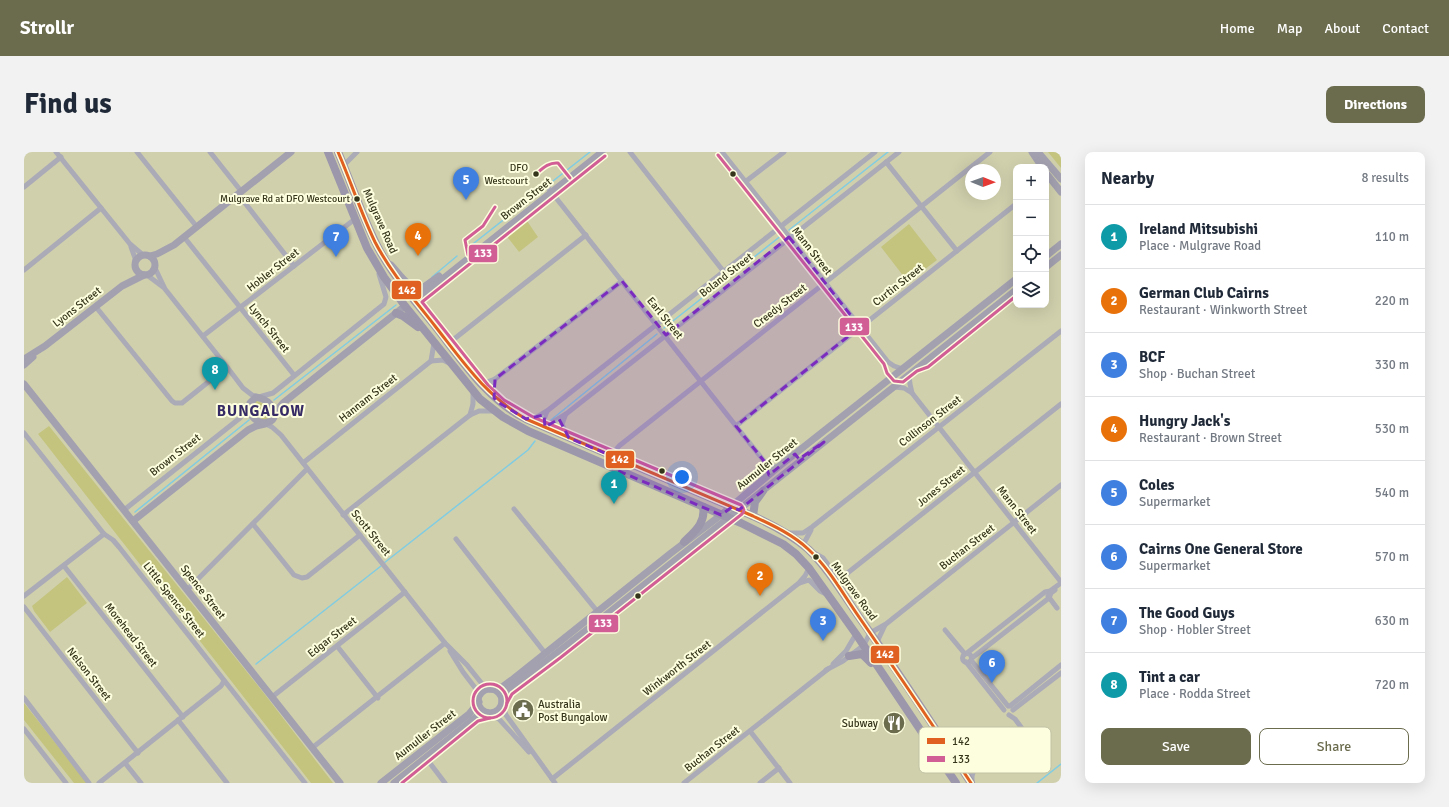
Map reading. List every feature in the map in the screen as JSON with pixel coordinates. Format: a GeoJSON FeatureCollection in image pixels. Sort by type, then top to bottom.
{"type":"FeatureCollection","features":[{"type":"Feature","properties":{"kind":"main road","name":"Mulgrave Road"},"geometry":{"type":"LineString","coordinates":[[328,152],[367,248],[377,267],[405,306],[473,391],[494,411],[516,426],[703,507],[783,544],[796,554],[809,568],[864,645],[919,727]]}},
{"type":"Feature","properties":{"kind":"main road","name":"Mulgrave Road"},"geometry":{"type":"LineString","coordinates":[[338,152],[377,245],[385,260],[449,344],[494,398],[508,409],[526,419],[754,516],[786,533],[806,548],[826,570],[934,727]]}},
{"type":"Feature","properties":{"kind":"main road","name":"Brown Street"},"geometry":{"type":"LineString","coordinates":[[405,306],[413,298]]}},
{"type":"Feature","properties":{"kind":"main road"},"geometry":{"type":"LineString","coordinates":[[396,313],[403,316],[428,334]]}},
{"type":"Feature","properties":{"kind":"main road"},"geometry":{"type":"LineString","coordinates":[[754,516],[754,505],[763,491]]}},
{"type":"Feature","properties":{"kind":"main road"},"geometry":{"type":"LineString","coordinates":[[684,542],[701,524],[704,514],[703,507]]}},
{"type":"Feature","properties":{"kind":"main road"},"geometry":{"type":"LineString","coordinates":[[849,656],[858,654],[865,656],[889,682]]}},
{"type":"Feature","properties":{"kind":"main road","name":"Mulgrave Road"},"geometry":{"type":"LineString","coordinates":[[949,773],[956,783]]}},
{"type":"Feature","properties":{"kind":"main road","name":"Mulgrave Road"},"geometry":{"type":"LineString","coordinates":[[965,773],[972,783]]}},
{"type":"Feature","properties":{"kind":"street"},"geometry":{"type":"LineString","coordinates":[[56,152],[130,244],[154,260],[155,267],[165,289],[243,388],[252,395],[265,400],[269,404],[274,415],[271,421],[248,430],[133,521]]}},
{"type":"Feature","properties":{"kind":"street"},"geometry":{"type":"LineString","coordinates":[[137,152],[197,227]]}},
{"type":"Feature","properties":{"kind":"street"},"geometry":{"type":"LineString","coordinates":[[210,152],[294,266]]}},
{"type":"Feature","properties":{"kind":"street"},"geometry":{"type":"LineString","coordinates":[[146,275],[152,273],[155,267],[174,245],[291,152]]}},
{"type":"Feature","properties":{"kind":"street"},"geometry":{"type":"LineString","coordinates":[[344,165],[357,152]]}},
{"type":"Feature","properties":{"kind":"street","name":"Brown Street"},"geometry":{"type":"LineString","coordinates":[[413,298],[582,163],[599,152]]}},
{"type":"Feature","properties":{"kind":"street","name":"Brown Street"},"geometry":{"type":"LineString","coordinates":[[413,298],[421,288],[602,152]]}},
{"type":"Feature","properties":{"kind":"street"},"geometry":{"type":"LineString","coordinates":[[630,152],[724,272]]}},
{"type":"Feature","properties":{"kind":"street","name":"Mann Street"},"geometry":{"type":"LineString","coordinates":[[722,152],[824,283],[888,362],[895,376]]}},
{"type":"Feature","properties":{"kind":"street"},"geometry":{"type":"LineString","coordinates":[[745,182],[784,152]]}},
{"type":"Feature","properties":{"kind":"street","name":"Boland Street"},"geometry":{"type":"LineString","coordinates":[[526,419],[537,417],[547,412],[875,152]]}},
{"type":"Feature","properties":{"kind":"street","name":"Boland Street"},"geometry":{"type":"LineString","coordinates":[[545,427],[566,414],[899,152]]}},
{"type":"Feature","properties":{"kind":"street","name":"Creedy Street"},"geometry":{"type":"LineString","coordinates":[[607,466],[619,446],[700,380],[990,152]]}},
{"type":"Feature","properties":{"kind":"street"},"geometry":{"type":"LineString","coordinates":[[1032,152],[1040,164]]}},
{"type":"Feature","properties":{"kind":"street"},"geometry":{"type":"LineString","coordinates":[[1038,152],[1044,164]]}},
{"type":"Feature","properties":{"kind":"street"},"geometry":{"type":"LineString","coordinates":[[24,187],[61,157]]}},
{"type":"Feature","properties":{"kind":"street"},"geometry":{"type":"LineString","coordinates":[[886,162],[957,251]]}},
{"type":"Feature","properties":{"kind":"street"},"geometry":{"type":"LineString","coordinates":[[1049,176],[1061,179]]}},
{"type":"Feature","properties":{"kind":"street"},"geometry":{"type":"LineString","coordinates":[[1049,176],[1061,192]]}},
{"type":"Feature","properties":{"kind":"street","name":"Earl Street"},"geometry":{"type":"LineString","coordinates":[[550,190],[764,461],[767,470],[767,477]]}},
{"type":"Feature","properties":{"kind":"street","name":"Curtin Street"},"geometry":{"type":"LineString","coordinates":[[736,426],[1013,206]]}},
{"type":"Feature","properties":{"kind":"street"},"geometry":{"type":"LineString","coordinates":[[24,270],[101,208]]}},
{"type":"Feature","properties":{"kind":"street","name":"Hobler Street"},"geometry":{"type":"LineString","coordinates":[[203,336],[355,219]]}},
{"type":"Feature","properties":{"kind":"street"},"geometry":{"type":"LineString","coordinates":[[449,344],[586,235]]}},
{"type":"Feature","properties":{"kind":"street","name":"Lynch Street"},"geometry":{"type":"LineString","coordinates":[[184,237],[294,375]]}},
{"type":"Feature","properties":{"kind":"street"},"geometry":{"type":"LineString","coordinates":[[130,244],[138,273],[146,275],[165,289]]}},
{"type":"Feature","properties":{"kind":"street"},"geometry":{"type":"LineString","coordinates":[[1049,254],[1061,244]]}},
{"type":"Feature","properties":{"kind":"street"},"geometry":{"type":"LineString","coordinates":[[135,265],[138,257],[157,254],[174,245]]}},
{"type":"Feature","properties":{"kind":"street"},"geometry":{"type":"LineString","coordinates":[[1049,264],[1061,254]]}},
{"type":"Feature","properties":{"kind":"street"},"geometry":{"type":"LineString","coordinates":[[385,260],[411,286],[421,288]]}},
{"type":"Feature","properties":{"kind":"street","name":"Lyons Street"},"geometry":{"type":"LineString","coordinates":[[122,286],[135,265]]}},
{"type":"Feature","properties":{"kind":"street"},"geometry":{"type":"LineString","coordinates":[[249,406],[252,400],[273,392],[385,302],[386,296],[377,267]]}},
{"type":"Feature","properties":{"kind":"street","name":"Lyons Street"},"geometry":{"type":"LineString","coordinates":[[24,359],[45,346],[122,286],[146,275]]}},
{"type":"Feature","properties":{"kind":"street"},"geometry":{"type":"LineString","coordinates":[[477,379],[484,382],[495,379],[622,281]]}},
{"type":"Feature","properties":{"kind":"street","name":"Aumuller Street"},"geometry":{"type":"LineString","coordinates":[[502,703],[504,696],[509,690],[563,650],[668,566],[725,517],[777,468],[1013,281]]}},
{"type":"Feature","properties":{"kind":"street"},"geometry":{"type":"LineString","coordinates":[[999,293],[1013,286]]}},
{"type":"Feature","properties":{"kind":"street","name":"Aumuller Street"},"geometry":{"type":"LineString","coordinates":[[735,508],[763,491],[1013,292]]}},
{"type":"Feature","properties":{"kind":"street","name":"Brown Street"},"geometry":{"type":"LineString","coordinates":[[274,415],[283,403],[405,306]]}},
{"type":"Feature","properties":{"kind":"street"},"geometry":{"type":"LineString","coordinates":[[96,307],[172,401],[178,404],[182,403],[227,367]]}},
{"type":"Feature","properties":{"kind":"street","name":"Collinson Street"},"geometry":{"type":"LineString","coordinates":[[812,528],[1061,331]]}},
{"type":"Feature","properties":{"kind":"street"},"geometry":{"type":"LineString","coordinates":[[434,342],[431,361],[443,360],[452,364]]}},
{"type":"Feature","properties":{"kind":"street","name":"Lyons Street"},"geometry":{"type":"LineString","coordinates":[[24,365],[45,346]]}},
{"type":"Feature","properties":{"kind":"street"},"geometry":{"type":"LineString","coordinates":[[24,368],[35,356]]}},
{"type":"Feature","properties":{"kind":"street","name":"Hannam Street"},"geometry":{"type":"LineString","coordinates":[[302,462],[431,361]]}},
{"type":"Feature","properties":{"kind":"street","name":"Mann Street"},"geometry":{"type":"LineString","coordinates":[[888,362],[903,369]]}},
{"type":"Feature","properties":{"kind":"street"},"geometry":{"type":"LineString","coordinates":[[895,376],[901,377],[915,367],[925,363]]}},
{"type":"Feature","properties":{"kind":"street","name":"Mann Street"},"geometry":{"type":"LineString","coordinates":[[909,375],[912,393],[1015,522],[1061,584]]}},
{"type":"Feature","properties":{"kind":"street"},"geometry":{"type":"LineString","coordinates":[[494,398],[492,389],[495,379]]}},
{"type":"Feature","properties":{"kind":"street","name":"Spence Street"},"geometry":{"type":"LineString","coordinates":[[24,384],[340,783]]}},
{"type":"Feature","properties":{"kind":"street"},"geometry":{"type":"LineString","coordinates":[[894,387],[904,388],[912,393]]}},
{"type":"Feature","properties":{"kind":"street"},"geometry":{"type":"LineString","coordinates":[[243,388],[253,417],[253,423],[248,430]]}},
{"type":"Feature","properties":{"kind":"street"},"geometry":{"type":"LineString","coordinates":[[470,415],[473,404],[473,391]]}},
{"type":"Feature","properties":{"kind":"street","name":"Spence Street"},"geometry":{"type":"LineString","coordinates":[[25,392],[49,415]]}},
{"type":"Feature","properties":{"kind":"street"},"geometry":{"type":"LineString","coordinates":[[269,404],[269,398],[273,392]]}},
{"type":"Feature","properties":{"kind":"street"},"geometry":{"type":"LineString","coordinates":[[269,404],[276,406],[283,403]]}},
{"type":"Feature","properties":{"kind":"street","name":"Jones Street"},"geometry":{"type":"LineString","coordinates":[[839,588],[845,575],[1061,404]]}},
{"type":"Feature","properties":{"kind":"street","name":"Brown Street"},"geometry":{"type":"LineString","coordinates":[[124,510],[240,418],[249,406]]}},
{"type":"Feature","properties":{"kind":"street"},"geometry":{"type":"LineString","coordinates":[[344,515],[470,415],[480,411],[494,411]]}},
{"type":"Feature","properties":{"kind":"street"},"geometry":{"type":"LineString","coordinates":[[545,427],[544,418],[547,412]]}},
{"type":"Feature","properties":{"kind":"street"},"geometry":{"type":"LineString","coordinates":[[566,414],[562,420],[562,424],[569,438]]}},
{"type":"Feature","properties":{"kind":"street"},"geometry":{"type":"LineString","coordinates":[[240,418],[248,415],[265,424]]}},
{"type":"Feature","properties":{"kind":"street","name":"Scott Street"},"geometry":{"type":"LineString","coordinates":[[274,415],[281,435]]}},
{"type":"Feature","properties":{"kind":"street","name":"Scott Street"},"geometry":{"type":"LineString","coordinates":[[265,424],[272,427],[281,435],[445,643],[463,672],[476,689],[479,700]]}},
{"type":"Feature","properties":{"kind":"street","name":"Little Spence Street"},"geometry":{"type":"LineString","coordinates":[[24,433],[104,534],[119,547],[305,783]]}},
{"type":"Feature","properties":{"kind":"street"},"geometry":{"type":"LineString","coordinates":[[795,454],[797,458],[801,457],[824,442]]}},
{"type":"Feature","properties":{"kind":"street","name":"Earl Street"},"geometry":{"type":"LineString","coordinates":[[764,461],[777,468]]}},
{"type":"Feature","properties":{"kind":"street"},"geometry":{"type":"LineString","coordinates":[[187,590],[307,469]]}},
{"type":"Feature","properties":{"kind":"street","name":"Buchan Street"},"geometry":{"type":"LineString","coordinates":[[826,670],[864,645],[870,633],[886,624],[1061,485]]}},
{"type":"Feature","properties":{"kind":"street"},"geometry":{"type":"LineString","coordinates":[[514,509],[597,612]]}},
{"type":"Feature","properties":{"kind":"street","name":"Aumuller Street"},"geometry":{"type":"LineString","coordinates":[[490,689],[499,688],[507,684],[684,542],[725,517]]}},
{"type":"Feature","properties":{"kind":"street"},"geometry":{"type":"LineString","coordinates":[[253,524],[294,575],[302,578],[307,577],[360,535]]}},
{"type":"Feature","properties":{"kind":"street"},"geometry":{"type":"LineString","coordinates":[[786,533],[803,533],[812,528]]}},
{"type":"Feature","properties":{"kind":"street"},"geometry":{"type":"LineString","coordinates":[[812,528],[805,539],[806,548],[823,558],[836,576],[845,575]]}},
{"type":"Feature","properties":{"kind":"street"},"geometry":{"type":"LineString","coordinates":[[24,596],[104,534]]}},
{"type":"Feature","properties":{"kind":"street"},"geometry":{"type":"LineString","coordinates":[[456,539],[545,653]]}},
{"type":"Feature","properties":{"kind":"street"},"geometry":{"type":"LineString","coordinates":[[640,577],[665,562],[668,566]]}},
{"type":"Feature","properties":{"kind":"street","name":"Morehead Street"},"geometry":{"type":"LineString","coordinates":[[64,566],[183,717]]}},
{"type":"Feature","properties":{"kind":"street","name":"Winkworth Street"},"geometry":{"type":"LineString","coordinates":[[554,781],[799,583],[809,568]]}},
{"type":"Feature","properties":{"kind":"street"},"geometry":{"type":"LineString","coordinates":[[799,583],[809,580],[820,591],[829,596]]}},
{"type":"Feature","properties":{"kind":"street"},"geometry":{"type":"LineString","coordinates":[[1011,710],[1006,706],[1004,710],[962,659],[966,653],[1045,592],[1050,591],[1061,584]]}},
{"type":"Feature","properties":{"kind":"street"},"geometry":{"type":"LineString","coordinates":[[966,662],[969,662],[1049,598],[1051,593],[1061,584]]}},
{"type":"Feature","properties":{"kind":"street","name":"Edgar Street"},"geometry":{"type":"LineString","coordinates":[[272,697],[405,592]]}},
{"type":"Feature","properties":{"kind":"street"},"geometry":{"type":"LineString","coordinates":[[1045,592],[1057,608]]}},
{"type":"Feature","properties":{"kind":"street","name":"Nelson Street"},"geometry":{"type":"LineString","coordinates":[[24,607],[138,753]]}},
{"type":"Feature","properties":{"kind":"street","name":"Buchan Street"},"geometry":{"type":"LineString","coordinates":[[876,642],[886,624]]}},
{"type":"Feature","properties":{"kind":"street"},"geometry":{"type":"LineString","coordinates":[[945,630],[966,653],[970,654],[972,659],[1011,710],[1015,719],[1022,727]]}},
{"type":"Feature","properties":{"kind":"street","name":"Buchan Street"},"geometry":{"type":"LineString","coordinates":[[684,783],[826,670],[846,651],[856,634]]}},
{"type":"Feature","properties":{"kind":"street"},"geometry":{"type":"LineString","coordinates":[[312,748],[378,698],[445,643]]}},
{"type":"Feature","properties":{"kind":"street","name":"Scott Street"},"geometry":{"type":"LineString","coordinates":[[445,643],[467,665],[483,685],[490,689]]}},
{"type":"Feature","properties":{"kind":"street"},"geometry":{"type":"LineString","coordinates":[[337,646],[378,698]]}},
{"type":"Feature","properties":{"kind":"street"},"geometry":{"type":"LineString","coordinates":[[1011,710],[1061,665]]}},
{"type":"Feature","properties":{"kind":"street"},"geometry":{"type":"LineString","coordinates":[[1011,710],[1061,673]]}},
{"type":"Feature","properties":{"kind":"street"},"geometry":{"type":"LineString","coordinates":[[99,783],[222,686],[224,681]]}},
{"type":"Feature","properties":{"kind":"street"},"geometry":{"type":"LineString","coordinates":[[536,758],[499,719],[481,708],[479,700],[484,691],[490,689],[498,692],[505,714],[554,781]]}},
{"type":"Feature","properties":{"kind":"street"},"geometry":{"type":"LineString","coordinates":[[24,698],[90,783]]}},
{"type":"Feature","properties":{"kind":"street","name":"Aumuller Street"},"geometry":{"type":"LineString","coordinates":[[381,783],[469,714],[479,700]]}},
{"type":"Feature","properties":{"kind":"street"},"geometry":{"type":"LineString","coordinates":[[488,713],[496,712],[502,703]]}},
{"type":"Feature","properties":{"kind":"street","name":"Aumuller Street"},"geometry":{"type":"LineString","coordinates":[[394,783],[476,717],[488,713]]}},
{"type":"Feature","properties":{"kind":"street"},"geometry":{"type":"LineString","coordinates":[[178,720],[228,783]]}},
{"type":"Feature","properties":{"kind":"street"},"geometry":{"type":"LineString","coordinates":[[24,728],[66,783]]}},
{"type":"Feature","properties":{"kind":"street"},"geometry":{"type":"LineString","coordinates":[[750,731],[790,783]]}},
{"type":"Feature","properties":{"kind":"street"},"geometry":{"type":"LineString","coordinates":[[426,758],[445,783]]}},
{"type":"Feature","properties":{"kind":"street"},"geometry":{"type":"LineString","coordinates":[[125,763],[141,783]]}},
{"type":"Feature","properties":{"kind":"street"},"geometry":{"type":"LineString","coordinates":[[396,771],[399,774],[412,765],[419,763]]}},
{"type":"Feature","properties":{"kind":"street"},"geometry":{"type":"LineString","coordinates":[[760,783],[779,768]]}},
{"type":"Feature","properties":{"kind":"street"},"geometry":{"type":"LineString","coordinates":[[972,783],[973,773]]}},
{"type":"Feature","properties":{"kind":"highlighted area"},"geometry":{"type":"Polygon","coordinates":[[[789,237],[860,327],[736,426],[764,461],[769,475],[795,454],[799,459],[824,442],[739,510],[732,507],[721,515],[607,466],[612,456],[569,438],[559,419],[545,427],[544,415],[526,419],[501,404],[494,398],[495,379],[622,281],[666,335],[789,237]]]}},
{"type":"Feature","properties":{"kind":"shaded area"},"geometry":{"type":"Polygon","coordinates":[[[1048,152],[1061,152],[1061,168],[1048,152]]]}},
{"type":"Feature","properties":{"kind":"shaded area"},"geometry":{"type":"Polygon","coordinates":[[[525,218],[538,237],[519,252],[505,234],[525,218]]]}},
{"type":"Feature","properties":{"kind":"shaded area"},"geometry":{"type":"Polygon","coordinates":[[[909,224],[937,260],[908,282],[881,247],[909,224]]]}},
{"type":"Feature","properties":{"kind":"shaded area"},"geometry":{"type":"Polygon","coordinates":[[[256,401],[267,406],[269,418],[265,420],[256,414],[253,404],[256,401]]]}},
{"type":"Feature","properties":{"kind":"shaded area"},"geometry":{"type":"Polygon","coordinates":[[[49,426],[263,692],[333,783],[311,783],[38,434],[49,426]]]}},
{"type":"Feature","properties":{"kind":"shaded area"},"geometry":{"type":"Polygon","coordinates":[[[67,577],[87,603],[50,632],[34,611],[32,606],[67,577]]]}},
{"type":"Feature","properties":{"kind":"shaded area"},"geometry":{"type":"Polygon","coordinates":[[[24,703],[87,783],[74,783],[24,720],[24,703]]]}},
{"type":"Feature","properties":{"kind":"waterway"},"geometry":{"type":"LineString","coordinates":[[469,247],[590,152]]}},
{"type":"Feature","properties":{"kind":"waterway"},"geometry":{"type":"LineString","coordinates":[[789,230],[888,152]]}},
{"type":"Feature","properties":{"kind":"waterway"},"geometry":{"type":"LineString","coordinates":[[664,328],[782,235]]}},
{"type":"Feature","properties":{"kind":"waterway"},"geometry":{"type":"LineString","coordinates":[[432,277],[457,256]]}},
{"type":"Feature","properties":{"kind":"waterway"},"geometry":{"type":"LineString","coordinates":[[274,400],[396,305]]}},
{"type":"Feature","properties":{"kind":"waterway"},"geometry":{"type":"LineString","coordinates":[[551,420],[657,334]]}},
{"type":"Feature","properties":{"kind":"waterway"},"geometry":{"type":"LineString","coordinates":[[135,512],[249,420]]}},
{"type":"Feature","properties":{"kind":"waterway"},"geometry":{"type":"LineString","coordinates":[[384,563],[528,450],[535,441]]}},
{"type":"Feature","properties":{"kind":"waterway"},"geometry":{"type":"LineString","coordinates":[[256,664],[381,566]]}},
{"type":"Feature","properties":{"kind":"waterway"},"geometry":{"type":"LineString","coordinates":[[1051,772],[1061,764]]}},
{"type":"Feature","properties":{"kind":"waterway"},"geometry":{"type":"LineString","coordinates":[[1037,783],[1050,773]]}},
{"type":"Feature","properties":{"kind":"transit line","name":"142"},"geometry":{"type":"LineString","coordinates":[[338,152],[370,231],[381,253],[403,286],[456,353],[487,389],[499,400],[526,419],[753,516],[782,530],[802,544],[823,564],[933,727]]}},
{"type":"Feature","properties":{"kind":"transit line","name":"133"},"geometry":{"type":"LineString","coordinates":[[718,155],[884,364],[887,373],[894,381],[903,382],[917,371],[928,367],[1013,298]]}},
{"type":"Feature","properties":{"kind":"transit line","name":"133"},"geometry":{"type":"LineString","coordinates":[[507,703],[512,694],[560,658],[744,511],[741,505],[533,417],[504,400],[488,385],[422,302],[605,156]]}},
{"type":"Feature","properties":{"kind":"transit line","name":"133"},"geometry":{"type":"LineString","coordinates":[[536,174],[549,164],[558,163],[570,178]]}},
{"type":"Feature","properties":{"kind":"transit line","name":"133"},"geometry":{"type":"LineString","coordinates":[[470,256],[468,255],[465,240],[483,226],[495,207]]}},
{"type":"Feature","properties":{"kind":"transit line","name":"133"},"geometry":{"type":"LineString","coordinates":[[490,684],[502,689],[507,701],[502,713],[490,718],[478,713],[473,701],[478,689],[490,684]]}},
{"type":"Feature","properties":{"kind":"transit line","name":"133"},"geometry":{"type":"LineString","coordinates":[[402,783],[478,721],[490,718]]}},
{"type":"Feature","properties":{"kind":"transit line","name":"142"},"geometry":{"type":"LineString","coordinates":[[964,773],[971,783]]}},
{"type":"Feature","properties":{"kind":"place","name":"DFO Westcourt"},"geometry":{"type":"Point","coordinates":[536,174]}},
{"type":"Feature","properties":{"kind":"place","name":"Mulgrave Rd at DFO Westcourt"},"geometry":{"type":"Point","coordinates":[357,199]}},
{"type":"Feature","properties":{"kind":"place","name":"Coles"},"geometry":{"type":"Point","coordinates":[466,200]}},
{"type":"Feature","properties":{"kind":"place","name":"Hungry Jack's"},"geometry":{"type":"Point","coordinates":[418,256]}},
{"type":"Feature","properties":{"kind":"place","name":"The Good Guys"},"geometry":{"type":"Point","coordinates":[336,257]}},
{"type":"Feature","properties":{"kind":"place","name":"Tint a car"},"geometry":{"type":"Point","coordinates":[215,390]}},
{"type":"Feature","properties":{"kind":"place","name":"Ireland Mitsubishi"},"geometry":{"type":"Point","coordinates":[614,504]}},
{"type":"Feature","properties":{"kind":"place","name":"German Club Cairns"},"geometry":{"type":"Point","coordinates":[760,596]}},
{"type":"Feature","properties":{"kind":"place","name":"BCF"},"geometry":{"type":"Point","coordinates":[823,641]}},
{"type":"Feature","properties":{"kind":"place","name":"Cairns One General Store"},"geometry":{"type":"Point","coordinates":[992,683]}},
{"type":"Feature","properties":{"kind":"place","name":"Australia Post Bungalow"},"geometry":{"type":"Point","coordinates":[523,710]}},
{"type":"Feature","properties":{"kind":"place","name":"Subway"},"geometry":{"type":"Point","coordinates":[894,723]}},
{"type":"Feature","properties":{"kind":"district","name":"BUNGALOW"},"geometry":{"type":"Point","coordinates":[261,411]}}]}
